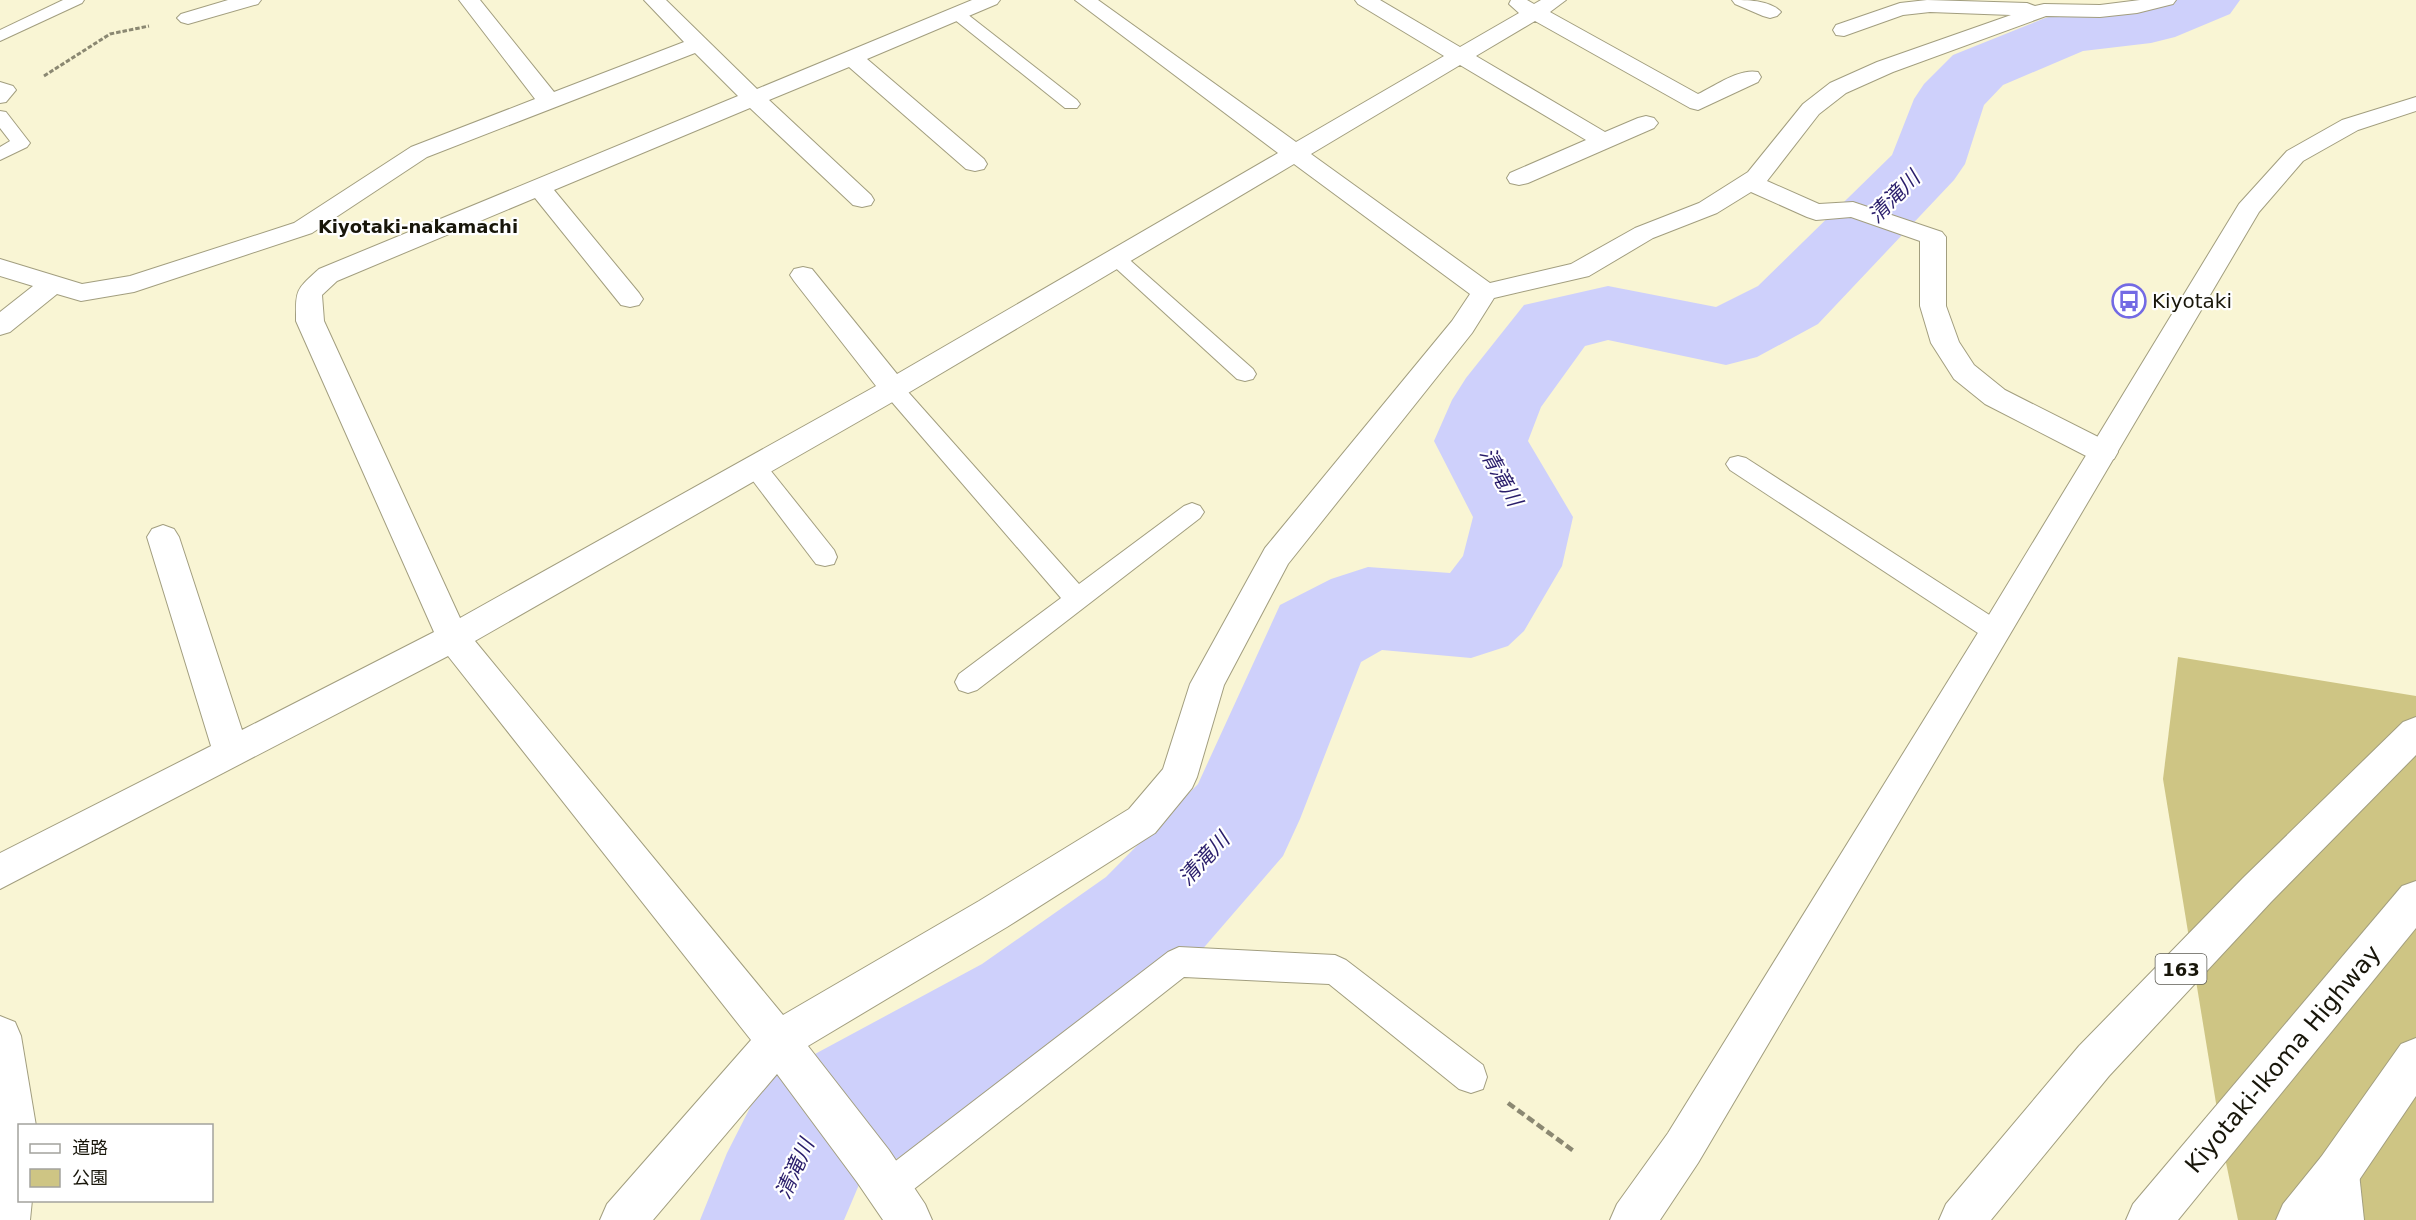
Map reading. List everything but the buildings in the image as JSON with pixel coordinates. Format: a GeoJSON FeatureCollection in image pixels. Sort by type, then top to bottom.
{"type":"FeatureCollection","features":[{"type":"Feature","properties":{"kind":"main road"},"geometry":{"type":"LineString","coordinates":[[188,18],[251,0]]}},
{"type":"Feature","properties":{"kind":"main road"},"geometry":{"type":"LineString","coordinates":[[469,0],[549,101]]}},
{"type":"Feature","properties":{"kind":"main road"},"geometry":{"type":"LineString","coordinates":[[654,0],[753,98],[862,200]]}},
{"type":"Feature","properties":{"kind":"main road"},"geometry":{"type":"LineString","coordinates":[[1085,0],[1485,292]]}},
{"type":"Feature","properties":{"kind":"main road"},"geometry":{"type":"LineString","coordinates":[[1365,0],[1604,141]]}},
{"type":"Feature","properties":{"kind":"main road"},"geometry":{"type":"LineString","coordinates":[[1512,0],[1698,103],[1750,77]]}},
{"type":"Feature","properties":{"kind":"main road"},"geometry":{"type":"LineString","coordinates":[[0,872],[453,638],[893,389],[1556,0]]}},
{"type":"Feature","properties":{"kind":"main road"},"geometry":{"type":"LineString","coordinates":[[1742,0],[1770,12]]}},
{"type":"Feature","properties":{"kind":"main road"},"geometry":{"type":"LineString","coordinates":[[1844,30],[1890,12],[1930,6],[2100,11],[2135,3],[2166,0]]}},
{"type":"Feature","properties":{"kind":"main road"},"geometry":{"type":"LineString","coordinates":[[890,1191],[778,1041],[453,638],[310,321],[309,292],[328,274],[973,5]]}},
{"type":"Feature","properties":{"kind":"main road"},"geometry":{"type":"LineString","coordinates":[[623,1220],[778,1041],[993,914],[1142,821],[1179,777],[1207,684],[1276,556],[1462,327],[1485,292],[1580,270],[1644,233],[1708,208],[1757,177],[1787,142],[1810,109],[1838,88],[1885,67],[2044,10]]}},
{"type":"Feature","properties":{"kind":"main road"},"geometry":{"type":"LineString","coordinates":[[0,267],[81,293],[134,284],[303,228],[419,152],[697,44]]}},
{"type":"Feature","properties":{"kind":"main road"},"geometry":{"type":"LineString","coordinates":[[851,57],[975,164]]}},
{"type":"Feature","properties":{"kind":"main road"},"geometry":{"type":"LineString","coordinates":[[1633,1220],[1683,1148],[1996,632],[2248,209],[2295,156],[2350,125],[2416,104]]}},
{"type":"Feature","properties":{"kind":"main road"},"geometry":{"type":"LineString","coordinates":[[1519,178],[1646,123]]}},
{"type":"Feature","properties":{"kind":"main road"},"geometry":{"type":"LineString","coordinates":[[1750,182],[1816,212],[1853,209],[1933,237],[1933,306],[1945,343],[1964,372],[1995,397],[2103,452]]}},
{"type":"Feature","properties":{"kind":"main road"},"geometry":{"type":"LineString","coordinates":[[539,187],[630,299]]}},
{"type":"Feature","properties":{"kind":"main road"},"geometry":{"type":"LineString","coordinates":[[803,275],[893,389]]}},
{"type":"Feature","properties":{"kind":"main road"},"geometry":{"type":"LineString","coordinates":[[0,326],[53,284]]}},
{"type":"Feature","properties":{"kind":"main road"},"geometry":{"type":"LineString","coordinates":[[163,537],[231,753]]}},
{"type":"Feature","properties":{"kind":"main road","name":"163"},"geometry":{"type":"LineString","coordinates":[[1962,1220],[2094,1061],[2257,890],[2416,732]]}},
{"type":"Feature","properties":{"kind":"main road","name":"Kiyotaki-Ikoma Highway"},"geometry":{"type":"LineString","coordinates":[[2149,1220],[2416,899]]}},
{"type":"Feature","properties":{"kind":"main road"},"geometry":{"type":"LineString","coordinates":[[0,1036],[17,1144],[7,1220]]}},
{"type":"Feature","properties":{"kind":"main road"},"geometry":{"type":"LineString","coordinates":[[2299,1220],[2337,1173],[2416,1059]]}},
{"type":"Feature","properties":{"kind":"main road"},"geometry":{"type":"LineString","coordinates":[[2337,1173],[2341,1220]]}},
{"type":"Feature","properties":{"kind":"lane"},"geometry":{"type":"LineString","coordinates":[[0,36],[76,0]]}},
{"type":"Feature","properties":{"kind":"lane"},"geometry":{"type":"LineString","coordinates":[[973,5],[1071,104]]}},
{"type":"Feature","properties":{"kind":"lane"},"geometry":{"type":"LineString","coordinates":[[0,116],[21,143],[0,154]]}},
{"type":"Feature","properties":{"kind":"lane"},"geometry":{"type":"LineString","coordinates":[[1116,258],[1245,374]]}},
{"type":"Feature","properties":{"kind":"lane"},"geometry":{"type":"LineString","coordinates":[[893,389],[1078,600]]}},
{"type":"Feature","properties":{"kind":"lane"},"geometry":{"type":"LineString","coordinates":[[1738,464],[1996,632]]}},
{"type":"Feature","properties":{"kind":"lane"},"geometry":{"type":"LineString","coordinates":[[755,467],[825,557]]}},
{"type":"Feature","properties":{"kind":"lane"},"geometry":{"type":"LineString","coordinates":[[968,682],[1192,512]]}},
{"type":"Feature","properties":{"kind":"lane"},"geometry":{"type":"LineString","coordinates":[[890,1191],[1179,962],[1335,970],[1471,1077]]}},
{"type":"Feature","properties":{"kind":"path"},"geometry":{"type":"LineString","coordinates":[[2,92],[46,75],[110,34]]}},
{"type":"Feature","properties":{"kind":"path"},"geometry":{"type":"LineString","coordinates":[[1471,1077],[1575,1152]]}},
{"type":"Feature","properties":{"kind":"green space"},"geometry":{"type":"Polygon","coordinates":[[[2178,657],[2416,696],[2416,1220],[2238,1220],[2225,1158],[2163,779],[2178,657]]]}},
{"type":"Feature","properties":{"kind":"waterway","name":"清滝川"},"geometry":{"type":"LineString","coordinates":[[772,1220],[777,1203],[812,1131],[1028,1008],[1150,918],[1241,819],[1318,635],[1368,608],[1471,617],[1487,602],[1511,566],[1523,517],[1481,441],[1498,400],[1555,325],[1608,313],[1726,337],[1788,305],[1927,164],[1950,99],[1978,70],[2069,32],[2151,23],[2207,0]]}},
{"type":"Feature","properties":{"kind":"place","name":"Kiyotaki"},"geometry":{"type":"Point","coordinates":[2129,301]}},
{"type":"Feature","properties":{"kind":"district","name":"Kiyotaki-nakamachi"},"geometry":{"type":"Point","coordinates":[418,226]}}]}
